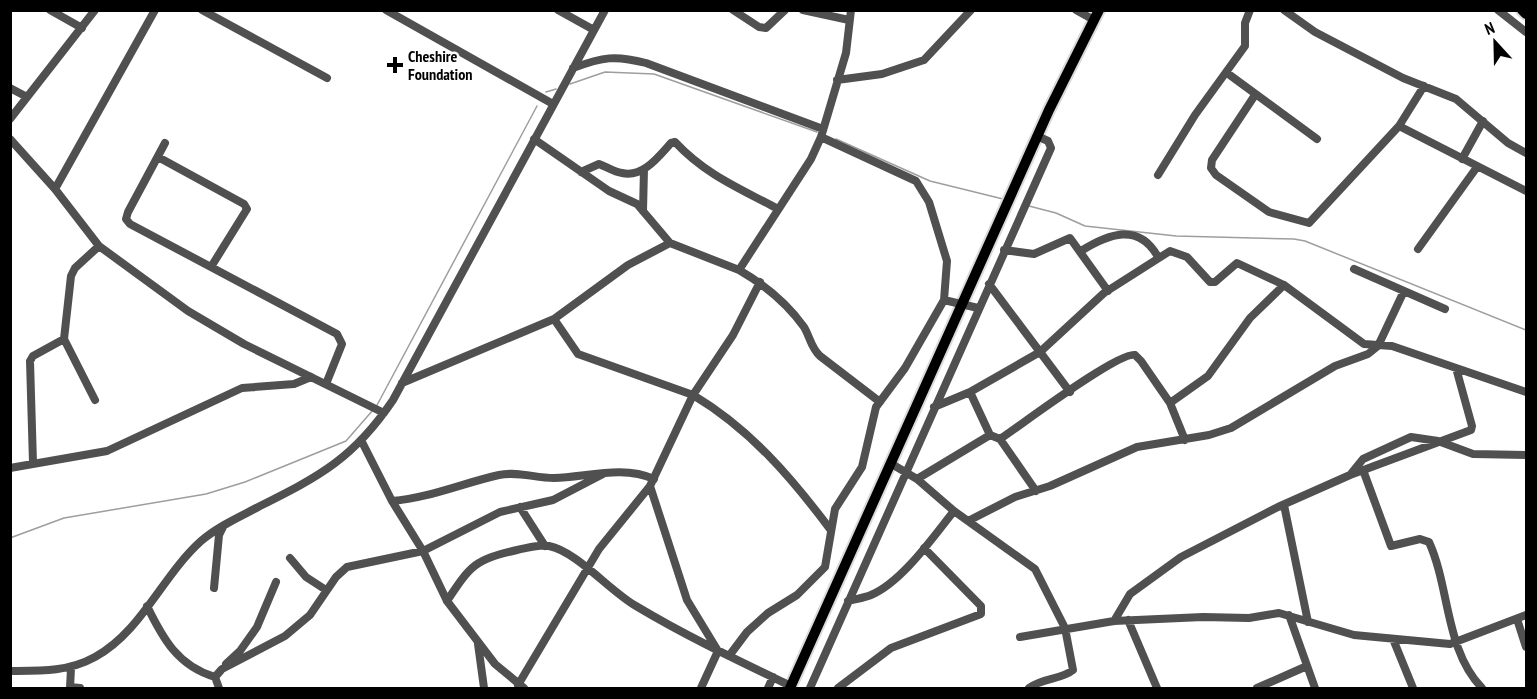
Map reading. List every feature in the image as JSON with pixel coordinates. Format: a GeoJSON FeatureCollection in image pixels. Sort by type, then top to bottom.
{"type":"FeatureCollection","features":[{"type":"Feature","properties":{"kind":"main road"},"geometry":{"type":"LineString","coordinates":[[1522,10],[1527,14]]}},
{"type":"Feature","properties":{"kind":"main road"},"geometry":{"type":"LineString","coordinates":[[790,687],[1037,136],[1097,15]]}},
{"type":"Feature","properties":{"kind":"street"},"geometry":{"type":"LineString","coordinates":[[50,10],[81,28]]}},
{"type":"Feature","properties":{"kind":"street"},"geometry":{"type":"LineString","coordinates":[[10,119],[95,10]]}},
{"type":"Feature","properties":{"kind":"street"},"geometry":{"type":"LineString","coordinates":[[55,189],[155,10]]}},
{"type":"Feature","properties":{"kind":"street"},"geometry":{"type":"LineString","coordinates":[[202,10],[327,78]]}},
{"type":"Feature","properties":{"kind":"street"},"geometry":{"type":"LineString","coordinates":[[386,10],[553,104]]}},
{"type":"Feature","properties":{"kind":"street"},"geometry":{"type":"LineString","coordinates":[[558,10],[594,30]]}},
{"type":"Feature","properties":{"kind":"street"},"geometry":{"type":"LineString","coordinates":[[10,670],[71,668],[94,657],[127,634],[185,556],[204,538],[224,525],[316,477],[362,442],[378,410],[402,383],[605,10]]}},
{"type":"Feature","properties":{"kind":"street"},"geometry":{"type":"LineString","coordinates":[[733,10],[759,27],[766,28],[784,10]]}},
{"type":"Feature","properties":{"kind":"street"},"geometry":{"type":"LineString","coordinates":[[739,270],[811,159],[822,133],[846,49],[850,15],[803,10]]}},
{"type":"Feature","properties":{"kind":"street"},"geometry":{"type":"LineString","coordinates":[[837,80],[882,74],[924,60],[971,10]]}},
{"type":"Feature","properties":{"kind":"street"},"geometry":{"type":"LineString","coordinates":[[1076,10],[1097,15]]}},
{"type":"Feature","properties":{"kind":"street"},"geometry":{"type":"LineString","coordinates":[[1158,175],[1195,115],[1246,44],[1245,23],[1250,10]]}},
{"type":"Feature","properties":{"kind":"street"},"geometry":{"type":"LineString","coordinates":[[1284,10],[1315,32],[1403,78],[1456,99],[1508,143],[1527,153]]}},
{"type":"Feature","properties":{"kind":"street"},"geometry":{"type":"LineString","coordinates":[[1498,10],[1527,32]]}},
{"type":"Feature","properties":{"kind":"street"},"geometry":{"type":"LineString","coordinates":[[573,68],[604,57],[622,57],[646,63],[822,133],[916,181],[929,202],[947,261],[944,300],[905,368],[875,411],[862,467],[836,509],[830,529],[825,567],[797,594],[768,613],[747,632],[729,656]]}},
{"type":"Feature","properties":{"kind":"street"},"geometry":{"type":"LineString","coordinates":[[1227,73],[1317,139]]}},
{"type":"Feature","properties":{"kind":"street"},"geometry":{"type":"LineString","coordinates":[[1255,95],[1212,160],[1211,168],[1216,175],[1269,212],[1305,223],[1314,221],[1399,126],[1424,86]]}},
{"type":"Feature","properties":{"kind":"street"},"geometry":{"type":"LineString","coordinates":[[10,88],[27,97]]}},
{"type":"Feature","properties":{"kind":"street"},"geometry":{"type":"LineString","coordinates":[[1462,159],[1483,121]]}},
{"type":"Feature","properties":{"kind":"street"},"geometry":{"type":"LineString","coordinates":[[1399,126],[1527,191]]}},
{"type":"Feature","properties":{"kind":"street"},"geometry":{"type":"LineString","coordinates":[[810,688],[904,472],[1051,148],[1048,141],[1037,136]]}},
{"type":"Feature","properties":{"kind":"street"},"geometry":{"type":"LineString","coordinates":[[534,139],[643,211],[649,221],[670,243],[739,270],[760,282],[799,321],[820,356],[880,402]]}},
{"type":"Feature","properties":{"kind":"street"},"geometry":{"type":"LineString","coordinates":[[10,140],[55,189],[99,246],[188,311],[243,344],[378,410]]}},
{"type":"Feature","properties":{"kind":"street"},"geometry":{"type":"LineString","coordinates":[[581,172],[599,164],[625,174],[644,169],[670,143],[675,142],[700,167],[718,179],[778,209]]}},
{"type":"Feature","properties":{"kind":"street"},"geometry":{"type":"LineString","coordinates":[[165,143],[126,219],[130,224],[337,334],[342,344],[326,384]]}},
{"type":"Feature","properties":{"kind":"street"},"geometry":{"type":"LineString","coordinates":[[158,157],[244,204],[247,209],[211,267]]}},
{"type":"Feature","properties":{"kind":"street"},"geometry":{"type":"LineString","coordinates":[[1418,249],[1477,167]]}},
{"type":"Feature","properties":{"kind":"street"},"geometry":{"type":"LineString","coordinates":[[643,211],[644,169]]}},
{"type":"Feature","properties":{"kind":"street"},"geometry":{"type":"LineString","coordinates":[[1081,251],[1104,237],[1121,233],[1150,245],[1158,257]]}},
{"type":"Feature","properties":{"kind":"street"},"geometry":{"type":"LineString","coordinates":[[1004,250],[1034,254],[1070,238],[1108,291]]}},
{"type":"Feature","properties":{"kind":"street"},"geometry":{"type":"LineString","coordinates":[[402,383],[554,319],[628,266],[670,243]]}},
{"type":"Feature","properties":{"kind":"street"},"geometry":{"type":"LineString","coordinates":[[95,400],[64,339],[71,276],[75,268],[99,246]]}},
{"type":"Feature","properties":{"kind":"street"},"geometry":{"type":"LineString","coordinates":[[934,407],[970,392],[1040,352],[1108,291],[1170,251],[1178,252],[1189,259],[1210,282],[1215,282],[1237,263],[1284,285],[1364,344],[1392,346],[1527,392]]}},
{"type":"Feature","properties":{"kind":"street"},"geometry":{"type":"LineString","coordinates":[[1354,269],[1445,309]]}},
{"type":"Feature","properties":{"kind":"street"},"geometry":{"type":"LineString","coordinates":[[362,442],[392,501],[423,551],[447,601],[495,664],[521,687],[599,549],[652,483],[693,395],[733,335],[760,282]]}},
{"type":"Feature","properties":{"kind":"street"},"geometry":{"type":"LineString","coordinates":[[989,284],[1070,392]]}},
{"type":"Feature","properties":{"kind":"street"},"geometry":{"type":"LineString","coordinates":[[1170,403],[1208,376],[1250,318],[1284,285]]}},
{"type":"Feature","properties":{"kind":"street"},"geometry":{"type":"LineString","coordinates":[[968,521],[1008,500],[1036,491],[1137,447],[1185,440],[1231,428],[1335,366],[1368,354],[1378,346],[1404,291]]}},
{"type":"Feature","properties":{"kind":"street"},"geometry":{"type":"LineString","coordinates":[[944,300],[978,308]]}},
{"type":"Feature","properties":{"kind":"street"},"geometry":{"type":"LineString","coordinates":[[554,319],[578,354],[693,395],[708,404],[775,458],[830,529]]}},
{"type":"Feature","properties":{"kind":"street"},"geometry":{"type":"LineString","coordinates":[[33,463],[30,361],[33,356],[64,339]]}},
{"type":"Feature","properties":{"kind":"street"},"geometry":{"type":"LineString","coordinates":[[1000,439],[1104,366],[1132,354],[1141,361],[1170,403],[1185,440]]}},
{"type":"Feature","properties":{"kind":"street"},"geometry":{"type":"LineString","coordinates":[[1114,621],[1127,597],[1177,560],[1284,505],[1350,475],[1472,429],[1456,368]]}},
{"type":"Feature","properties":{"kind":"street"},"geometry":{"type":"LineString","coordinates":[[10,468],[107,451],[242,388],[294,384],[311,378]]}},
{"type":"Feature","properties":{"kind":"street"},"geometry":{"type":"LineString","coordinates":[[970,392],[990,435],[1000,439],[1036,491]]}},
{"type":"Feature","properties":{"kind":"street"},"geometry":{"type":"LineString","coordinates":[[917,479],[990,435]]}},
{"type":"Feature","properties":{"kind":"street"},"geometry":{"type":"LineString","coordinates":[[1350,475],[1363,459],[1408,438],[1438,441],[1473,454],[1503,457],[1527,455]]}},
{"type":"Feature","properties":{"kind":"street"},"geometry":{"type":"LineString","coordinates":[[890,463],[917,479],[954,511],[1035,569],[1065,627],[1073,670],[1054,678],[1041,680],[1029,688]]}},
{"type":"Feature","properties":{"kind":"street"},"geometry":{"type":"LineString","coordinates":[[1363,470],[1391,546],[1420,539],[1429,542],[1457,642],[1469,672],[1482,688]]}},
{"type":"Feature","properties":{"kind":"street"},"geometry":{"type":"LineString","coordinates":[[392,501],[427,497],[502,475],[519,473],[553,478],[635,473],[652,483],[687,600],[718,651]]}},
{"type":"Feature","properties":{"kind":"street"},"geometry":{"type":"LineString","coordinates":[[222,669],[285,636],[310,615],[326,590],[347,567],[423,551],[500,512],[553,500],[603,474]]}},
{"type":"Feature","properties":{"kind":"street"},"geometry":{"type":"LineString","coordinates":[[1284,505],[1308,621]]}},
{"type":"Feature","properties":{"kind":"street"},"geometry":{"type":"LineString","coordinates":[[520,507],[545,546]]}},
{"type":"Feature","properties":{"kind":"street"},"geometry":{"type":"LineString","coordinates":[[848,602],[881,589],[924,548],[954,511]]}},
{"type":"Feature","properties":{"kind":"street"},"geometry":{"type":"LineString","coordinates":[[214,588],[219,535],[224,525]]}},
{"type":"Feature","properties":{"kind":"street"},"geometry":{"type":"LineString","coordinates":[[447,601],[463,577],[489,556],[545,546],[555,548],[588,569],[633,605],[790,687]]}},
{"type":"Feature","properties":{"kind":"street"},"geometry":{"type":"LineString","coordinates":[[838,688],[891,648],[981,614],[981,606],[924,548]]}},
{"type":"Feature","properties":{"kind":"street"},"geometry":{"type":"LineString","coordinates":[[290,558],[306,577],[326,590]]}},
{"type":"Feature","properties":{"kind":"street"},"geometry":{"type":"LineString","coordinates":[[215,677],[257,627],[276,582]]}},
{"type":"Feature","properties":{"kind":"street"},"geometry":{"type":"LineString","coordinates":[[147,606],[168,647],[192,667],[215,677],[219,688]]}},
{"type":"Feature","properties":{"kind":"street"},"geometry":{"type":"LineString","coordinates":[[1020,637],[1065,627],[1114,621],[1203,616],[1256,618],[1279,612],[1354,635],[1442,644],[1457,642],[1527,615]]}},
{"type":"Feature","properties":{"kind":"street"},"geometry":{"type":"LineString","coordinates":[[1289,615],[1315,688]]}},
{"type":"Feature","properties":{"kind":"street"},"geometry":{"type":"LineString","coordinates":[[1517,619],[1527,647]]}},
{"type":"Feature","properties":{"kind":"street"},"geometry":{"type":"LineString","coordinates":[[1128,620],[1157,688]]}},
{"type":"Feature","properties":{"kind":"street"},"geometry":{"type":"LineString","coordinates":[[1393,639],[1413,688]]}},
{"type":"Feature","properties":{"kind":"street"},"geometry":{"type":"LineString","coordinates":[[478,642],[484,688]]}},
{"type":"Feature","properties":{"kind":"street"},"geometry":{"type":"LineString","coordinates":[[701,688],[718,651]]}},
{"type":"Feature","properties":{"kind":"street"},"geometry":{"type":"LineString","coordinates":[[1257,688],[1307,666]]}},
{"type":"Feature","properties":{"kind":"street"},"geometry":{"type":"LineString","coordinates":[[71,668],[73,688]]}},
{"type":"Feature","properties":{"kind":"street"},"geometry":{"type":"LineString","coordinates":[[768,688],[773,677]]}},
{"type":"Feature","properties":{"kind":"street"},"geometry":{"type":"LineString","coordinates":[[1054,678],[1058,688]]}},
{"type":"Feature","properties":{"kind":"waterway"},"geometry":{"type":"LineString","coordinates":[[570,84],[605,72],[654,74],[817,132]]}},
{"type":"Feature","properties":{"kind":"waterway"},"geometry":{"type":"LineString","coordinates":[[546,92],[556,89]]}},
{"type":"Feature","properties":{"kind":"waterway"},"geometry":{"type":"LineString","coordinates":[[376,407],[537,106]]}},
{"type":"Feature","properties":{"kind":"waterway"},"geometry":{"type":"LineString","coordinates":[[836,139],[930,181],[1003,199]]}},
{"type":"Feature","properties":{"kind":"waterway"},"geometry":{"type":"LineString","coordinates":[[1029,206],[1056,213],[1085,226],[1176,236],[1305,241],[1526,330]]}},
{"type":"Feature","properties":{"kind":"waterway"},"geometry":{"type":"LineString","coordinates":[[10,538],[64,518],[206,494],[245,482],[346,441],[373,410]]}},
{"type":"Feature","properties":{"kind":"place","name":"Cheshire Foundation"},"geometry":{"type":"Point","coordinates":[395,65]}}]}
